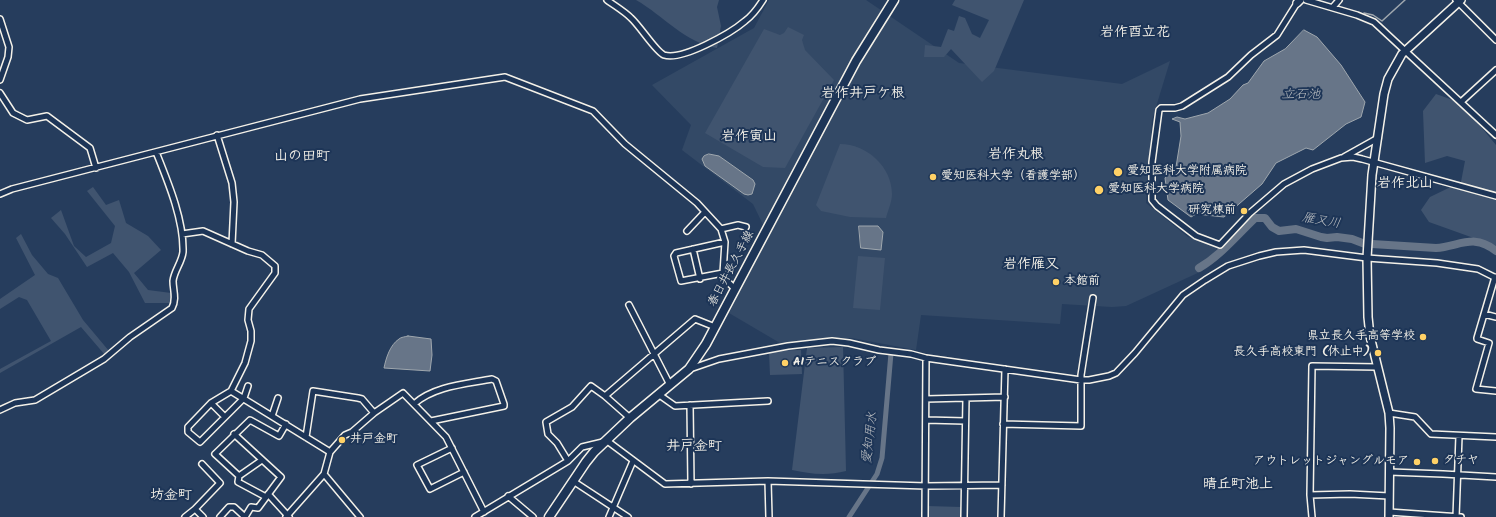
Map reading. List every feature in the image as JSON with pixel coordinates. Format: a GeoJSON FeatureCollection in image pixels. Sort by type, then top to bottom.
{"type":"FeatureCollection","features":[{"type":"Feature","properties":{"kind":"main road","name":"春日井長久手線"},"geometry":{"type":"LineString","coordinates":[[549,517],[586,462],[605,441],[689,369],[706,344],[856,61],[894,0]]}},
{"type":"Feature","properties":{"kind":"street"},"geometry":{"type":"LineString","coordinates":[[607,0],[631,17],[659,52],[664,55],[674,56],[702,47],[730,32],[746,20],[762,0]]}},
{"type":"Feature","properties":{"kind":"street"},"geometry":{"type":"LineString","coordinates":[[1306,0],[1333,7],[1374,22],[1496,135]]}},
{"type":"Feature","properties":{"kind":"street"},"geometry":{"type":"LineString","coordinates":[[1333,7],[1339,0]]}},
{"type":"Feature","properties":{"kind":"street"},"geometry":{"type":"LineString","coordinates":[[1462,517],[1389,514],[1391,435],[1389,413],[1370,336],[1368,317],[1367,258],[1374,162],[1384,94],[1388,79],[1396,63],[1405,50],[1458,1],[1496,40]]}},
{"type":"Feature","properties":{"kind":"street"},"geometry":{"type":"LineString","coordinates":[[1299,2],[1277,35],[1252,55],[1228,78],[1182,106],[1175,108],[1161,108],[1159,110],[1152,162],[1152,200],[1157,206],[1196,236],[1220,245],[1250,213],[1284,184],[1312,169],[1342,158],[1378,138]]}},
{"type":"Feature","properties":{"kind":"street"},"geometry":{"type":"LineString","coordinates":[[0,19],[9,47],[8,57],[0,80]]}},
{"type":"Feature","properties":{"kind":"street"},"geometry":{"type":"LineString","coordinates":[[1461,102],[1496,70]]}},
{"type":"Feature","properties":{"kind":"street"},"geometry":{"type":"LineString","coordinates":[[0,194],[12,189],[360,99],[505,77],[593,111],[625,144],[692,198],[721,229],[725,242],[723,273],[725,279],[735,289]]}},
{"type":"Feature","properties":{"kind":"street"},"geometry":{"type":"LineString","coordinates":[[0,93],[13,113],[27,120],[47,116],[90,148],[96,168]]}},
{"type":"Feature","properties":{"kind":"street"},"geometry":{"type":"LineString","coordinates":[[217,135],[232,183],[234,202],[232,244]]}},
{"type":"Feature","properties":{"kind":"street"},"geometry":{"type":"LineString","coordinates":[[0,410],[15,403],[35,400],[104,359],[130,337],[172,308],[175,303],[173,280],[183,254],[182,234],[171,192],[156,152]]}},
{"type":"Feature","properties":{"kind":"street"},"geometry":{"type":"LineString","coordinates":[[1342,158],[1353,158],[1374,162],[1496,196]]}},
{"type":"Feature","properties":{"kind":"street"},"geometry":{"type":"LineString","coordinates":[[687,231],[705,212]]}},
{"type":"Feature","properties":{"kind":"street"},"geometry":{"type":"LineString","coordinates":[[721,229],[738,225],[746,227]]}},
{"type":"Feature","properties":{"kind":"street"},"geometry":{"type":"LineString","coordinates":[[182,234],[203,231],[248,251],[262,255],[275,266],[275,273],[249,309],[248,320],[251,331],[251,341],[245,363],[231,391],[211,403],[188,427],[188,432],[200,442],[244,398],[248,386]]}},
{"type":"Feature","properties":{"kind":"street"},"geometry":{"type":"LineString","coordinates":[[723,273],[682,281],[674,256],[676,253],[725,242]]}},
{"type":"Feature","properties":{"kind":"street"},"geometry":{"type":"LineString","coordinates":[[693,249],[700,278]]}},
{"type":"Feature","properties":{"kind":"street"},"geometry":{"type":"LineString","coordinates":[[689,369],[719,359],[788,346],[832,341],[849,343],[879,350],[911,354],[926,358],[1081,380],[1102,377],[1116,373],[1135,353],[1183,295],[1209,277],[1228,266],[1236,266],[1259,256],[1276,252],[1304,250],[1367,258],[1416,261],[1460,266],[1478,270],[1496,277],[1477,338],[1477,340],[1489,344],[1476,389],[1496,391]]}},
{"type":"Feature","properties":{"kind":"street"},"geometry":{"type":"LineString","coordinates":[[1003,424],[1081,426],[1081,375],[1093,298]]}},
{"type":"Feature","properties":{"kind":"street"},"geometry":{"type":"LineString","coordinates":[[629,305],[670,384]]}},
{"type":"Feature","properties":{"kind":"street"},"geometry":{"type":"LineString","coordinates":[[1484,314],[1496,317]]}},
{"type":"Feature","properties":{"kind":"street"},"geometry":{"type":"LineString","coordinates":[[605,396],[695,319],[715,327]]}},
{"type":"Feature","properties":{"kind":"street"},"geometry":{"type":"LineString","coordinates":[[925,517],[926,358]]}},
{"type":"Feature","properties":{"kind":"street"},"geometry":{"type":"LineString","coordinates":[[1312,517],[1310,494],[1312,366],[1378,367]]}},
{"type":"Feature","properties":{"kind":"street"},"geometry":{"type":"LineString","coordinates":[[1001,517],[1006,369]]}},
{"type":"Feature","properties":{"kind":"street"},"geometry":{"type":"LineString","coordinates":[[414,404],[420,398],[443,389],[492,379],[496,381],[504,406],[431,421]]}},
{"type":"Feature","properties":{"kind":"street"},"geometry":{"type":"LineString","coordinates":[[568,461],[557,443],[548,434],[546,422],[572,408],[591,386],[630,418]]}},
{"type":"Feature","properties":{"kind":"street"},"geometry":{"type":"LineString","coordinates":[[231,391],[330,452]]}},
{"type":"Feature","properties":{"kind":"street"},"geometry":{"type":"LineString","coordinates":[[306,437],[313,391],[362,399],[374,413]]}},
{"type":"Feature","properties":{"kind":"street"},"geometry":{"type":"LineString","coordinates":[[262,460],[239,476],[238,482],[267,496],[287,516],[324,474],[330,452],[345,435],[352,432],[374,413],[403,393],[446,436],[464,472],[480,515],[508,496],[568,461],[582,447],[605,441],[666,484],[768,481],[926,486],[1002,485]]}},
{"type":"Feature","properties":{"kind":"street"},"geometry":{"type":"LineString","coordinates":[[658,394],[675,406],[768,401]]}},
{"type":"Feature","properties":{"kind":"street"},"geometry":{"type":"LineString","coordinates":[[926,399],[1005,397]]}},
{"type":"Feature","properties":{"kind":"street"},"geometry":{"type":"LineString","coordinates":[[272,416],[278,398]]}},
{"type":"Feature","properties":{"kind":"street"},"geometry":{"type":"LineString","coordinates":[[964,517],[966,398]]}},
{"type":"Feature","properties":{"kind":"street"},"geometry":{"type":"LineString","coordinates":[[211,403],[225,417]]}},
{"type":"Feature","properties":{"kind":"street"},"geometry":{"type":"LineString","coordinates":[[690,405],[691,484]]}},
{"type":"Feature","properties":{"kind":"street"},"geometry":{"type":"LineString","coordinates":[[1389,413],[1415,417],[1431,434],[1496,438]]}},
{"type":"Feature","properties":{"kind":"street"},"geometry":{"type":"LineString","coordinates":[[239,476],[215,454],[250,420],[279,436],[286,424]]}},
{"type":"Feature","properties":{"kind":"street"},"geometry":{"type":"LineString","coordinates":[[926,420],[965,421]]}},
{"type":"Feature","properties":{"kind":"street"},"geometry":{"type":"LineString","coordinates":[[220,517],[229,507],[234,507],[245,517],[251,508],[258,508],[281,478],[234,434]]}},
{"type":"Feature","properties":{"kind":"street"},"geometry":{"type":"LineString","coordinates":[[1456,517],[1459,436]]}},
{"type":"Feature","properties":{"kind":"street"},"geometry":{"type":"LineString","coordinates":[[452,448],[417,466],[430,489],[464,472]]}},
{"type":"Feature","properties":{"kind":"street"},"geometry":{"type":"LineString","coordinates":[[609,517],[633,461]]}},
{"type":"Feature","properties":{"kind":"street"},"geometry":{"type":"LineString","coordinates":[[185,517],[196,509],[220,484],[202,464]]}},
{"type":"Feature","properties":{"kind":"street"},"geometry":{"type":"LineString","coordinates":[[1390,472],[1496,478]]}},
{"type":"Feature","properties":{"kind":"street"},"geometry":{"type":"LineString","coordinates":[[324,474],[360,517]]}},
{"type":"Feature","properties":{"kind":"street"},"geometry":{"type":"LineString","coordinates":[[572,481],[628,517]]}},
{"type":"Feature","properties":{"kind":"street"},"geometry":{"type":"LineString","coordinates":[[768,481],[769,517]]}},
{"type":"Feature","properties":{"kind":"street"},"geometry":{"type":"LineString","coordinates":[[1310,494],[1390,496]]}},
{"type":"Feature","properties":{"kind":"street"},"geometry":{"type":"LineString","coordinates":[[508,496],[533,517]]}},
{"type":"Feature","properties":{"kind":"street"},"geometry":{"type":"LineString","coordinates":[[196,509],[203,517]]}},
{"type":"Feature","properties":{"kind":"shaded area"},"geometry":{"type":"Polygon","coordinates":[[[636,0],[719,0],[717,7],[721,26],[717,48],[694,40],[636,0]]]}},
{"type":"Feature","properties":{"kind":"shaded area","name":"愛知医科大学（看護学部）"},"geometry":{"type":"Polygon","coordinates":[[[769,0],[866,0],[959,63],[1122,84],[1170,61],[1152,120],[1146,203],[1188,237],[1230,249],[1202,271],[1126,306],[1112,307],[1062,304],[1060,324],[921,315],[916,350],[852,338],[780,343],[729,313],[768,235],[753,204],[682,150],[691,125],[652,85],[754,28],[769,0]]]}},
{"type":"Feature","properties":{"kind":"shaded area"},"geometry":{"type":"Polygon","coordinates":[[[955,0],[1024,0],[994,71],[982,82],[951,49],[944,57],[924,57],[925,45],[941,47],[948,29],[954,31],[959,16],[965,18],[972,34],[980,38],[989,20],[952,5],[955,0]]]}},
{"type":"Feature","properties":{"kind":"shaded area"},"geometry":{"type":"Polygon","coordinates":[[[788,27],[804,35],[802,40],[805,50],[834,80],[785,168],[763,167],[705,133],[764,29],[780,35],[784,33],[788,27]]]}},
{"type":"Feature","properties":{"kind":"shaded area"},"geometry":{"type":"Polygon","coordinates":[[[1436,94],[1461,103],[1496,145],[1496,246],[1429,222],[1421,210],[1430,197],[1461,182],[1465,161],[1447,156],[1425,163],[1423,111],[1436,94]]]}},
{"type":"Feature","properties":{"kind":"shaded area"},"geometry":{"type":"Polygon","coordinates":[[[840,144],[860,148],[883,166],[891,184],[892,194],[891,203],[886,218],[850,217],[821,211],[816,205],[840,144]]]}},
{"type":"Feature","properties":{"kind":"shaded area"},"geometry":{"type":"Polygon","coordinates":[[[93,187],[106,205],[119,200],[126,223],[148,236],[161,250],[134,273],[148,290],[171,293],[173,299],[172,303],[145,303],[129,272],[113,253],[87,267],[65,234],[51,218],[61,210],[74,246],[86,257],[111,243],[115,226],[87,191],[93,187]]]}},
{"type":"Feature","properties":{"kind":"shaded area"},"geometry":{"type":"Polygon","coordinates":[[[21,234],[32,255],[48,274],[58,278],[83,320],[109,351],[105,355],[81,327],[0,373],[0,369],[51,341],[27,300],[19,297],[0,309],[0,299],[35,275],[16,238],[21,234]]]}},
{"type":"Feature","properties":{"kind":"shaded area"},"geometry":{"type":"Polygon","coordinates":[[[858,256],[885,258],[880,310],[853,308],[858,256]]]}},
{"type":"Feature","properties":{"kind":"shaded area"},"geometry":{"type":"Polygon","coordinates":[[[843,347],[846,471],[832,474],[819,474],[792,470],[807,348],[843,347]]]}},
{"type":"Feature","properties":{"kind":"shaded area","name":"AIテニスクラブ"},"geometry":{"type":"Polygon","coordinates":[[[801,350],[802,374],[770,375],[769,351],[801,350]]]}},
{"type":"Feature","properties":{"kind":"shaded area"},"geometry":{"type":"Polygon","coordinates":[[[926,506],[961,507],[961,517],[926,517],[926,506]]]}},
{"type":"Feature","properties":{"kind":"water","name":"立石池"},"geometry":{"type":"Polygon","coordinates":[[[1304,30],[1317,37],[1341,65],[1365,102],[1361,117],[1346,124],[1313,150],[1306,148],[1276,163],[1262,184],[1224,217],[1196,214],[1191,217],[1168,200],[1165,178],[1176,167],[1181,136],[1180,122],[1172,119],[1177,117],[1185,119],[1208,113],[1230,99],[1243,85],[1248,83],[1264,61],[1285,49],[1304,30]]]}},
{"type":"Feature","properties":{"kind":"water"},"geometry":{"type":"Polygon","coordinates":[[[709,154],[719,156],[753,180],[755,184],[752,194],[744,194],[705,166],[702,159],[704,156],[709,154]]]}},
{"type":"Feature","properties":{"kind":"water"},"geometry":{"type":"Polygon","coordinates":[[[859,226],[878,226],[883,232],[881,250],[861,248],[859,226]]]}},
{"type":"Feature","properties":{"kind":"water"},"geometry":{"type":"Polygon","coordinates":[[[408,336],[431,339],[432,355],[430,371],[384,368],[387,356],[393,345],[400,338],[408,336]]]}},
{"type":"Feature","properties":{"kind":"waterway"},"geometry":{"type":"LineString","coordinates":[[1364,13],[1373,15],[1382,21],[1405,0]]}},
{"type":"Feature","properties":{"kind":"waterway","name":"雁又川"},"geometry":{"type":"LineString","coordinates":[[1199,268],[1221,251],[1255,218],[1265,218],[1272,227],[1279,231],[1296,229],[1321,237],[1352,239],[1365,244]]}},
{"type":"Feature","properties":{"kind":"waterway","name":"雁又川"},"geometry":{"type":"LineString","coordinates":[[1372,244],[1436,248],[1474,242],[1481,243],[1496,251]]}},
{"type":"Feature","properties":{"kind":"waterway","name":"愛知用水"},"geometry":{"type":"LineString","coordinates":[[849,517],[877,474],[882,458],[891,353]]}},
{"type":"Feature","properties":{"kind":"place","name":"愛知医科大学附属病院"},"geometry":{"type":"Point","coordinates":[1118,172]}},
{"type":"Feature","properties":{"kind":"place","name":"愛知医科大学（看護学部）"},"geometry":{"type":"Point","coordinates":[933,177]}},
{"type":"Feature","properties":{"kind":"place","name":"愛知医科大学病院"},"geometry":{"type":"Point","coordinates":[1099,190]}},
{"type":"Feature","properties":{"kind":"place","name":"研究棟前"},"geometry":{"type":"Point","coordinates":[1244,211]}},
{"type":"Feature","properties":{"kind":"place","name":"本館前"},"geometry":{"type":"Point","coordinates":[1056,282]}},
{"type":"Feature","properties":{"kind":"place","name":"県立長久手高等学校"},"geometry":{"type":"Point","coordinates":[1423,337]}},
{"type":"Feature","properties":{"kind":"place","name":"長久手高校東門 (休止中)"},"geometry":{"type":"Point","coordinates":[1378,353]}},
{"type":"Feature","properties":{"kind":"place","name":"AIテニスクラブ"},"geometry":{"type":"Point","coordinates":[785,363]}},
{"type":"Feature","properties":{"kind":"place","name":"井戸金町"},"geometry":{"type":"Point","coordinates":[342,440]}},
{"type":"Feature","properties":{"kind":"place","name":"タチヤ"},"geometry":{"type":"Point","coordinates":[1435,461]}},
{"type":"Feature","properties":{"kind":"place","name":"アウトレットジャングルモア"},"geometry":{"type":"Point","coordinates":[1417,462]}},
{"type":"Feature","properties":{"kind":"district","name":"岩作酉立花"},"geometry":{"type":"Point","coordinates":[1135,34]}},
{"type":"Feature","properties":{"kind":"district","name":"岩作井戸ケ根"},"geometry":{"type":"Point","coordinates":[863,95]}},
{"type":"Feature","properties":{"kind":"district","name":"岩作寅山"},"geometry":{"type":"Point","coordinates":[749,138]}},
{"type":"Feature","properties":{"kind":"district","name":"岩作丸根"},"geometry":{"type":"Point","coordinates":[1016,156]}},
{"type":"Feature","properties":{"kind":"district","name":"山の田町"},"geometry":{"type":"Point","coordinates":[302,158]}},
{"type":"Feature","properties":{"kind":"district","name":"岩作北山"},"geometry":{"type":"Point","coordinates":[1405,185]}},
{"type":"Feature","properties":{"kind":"district","name":"岩作雁又"},"geometry":{"type":"Point","coordinates":[1031,266]}},
{"type":"Feature","properties":{"kind":"district","name":"井戸金町"},"geometry":{"type":"Point","coordinates":[694,448]}},
{"type":"Feature","properties":{"kind":"district","name":"晴丘町池上"},"geometry":{"type":"Point","coordinates":[1238,486]}},
{"type":"Feature","properties":{"kind":"district","name":"坊金町"},"geometry":{"type":"Point","coordinates":[171,497]}}]}
